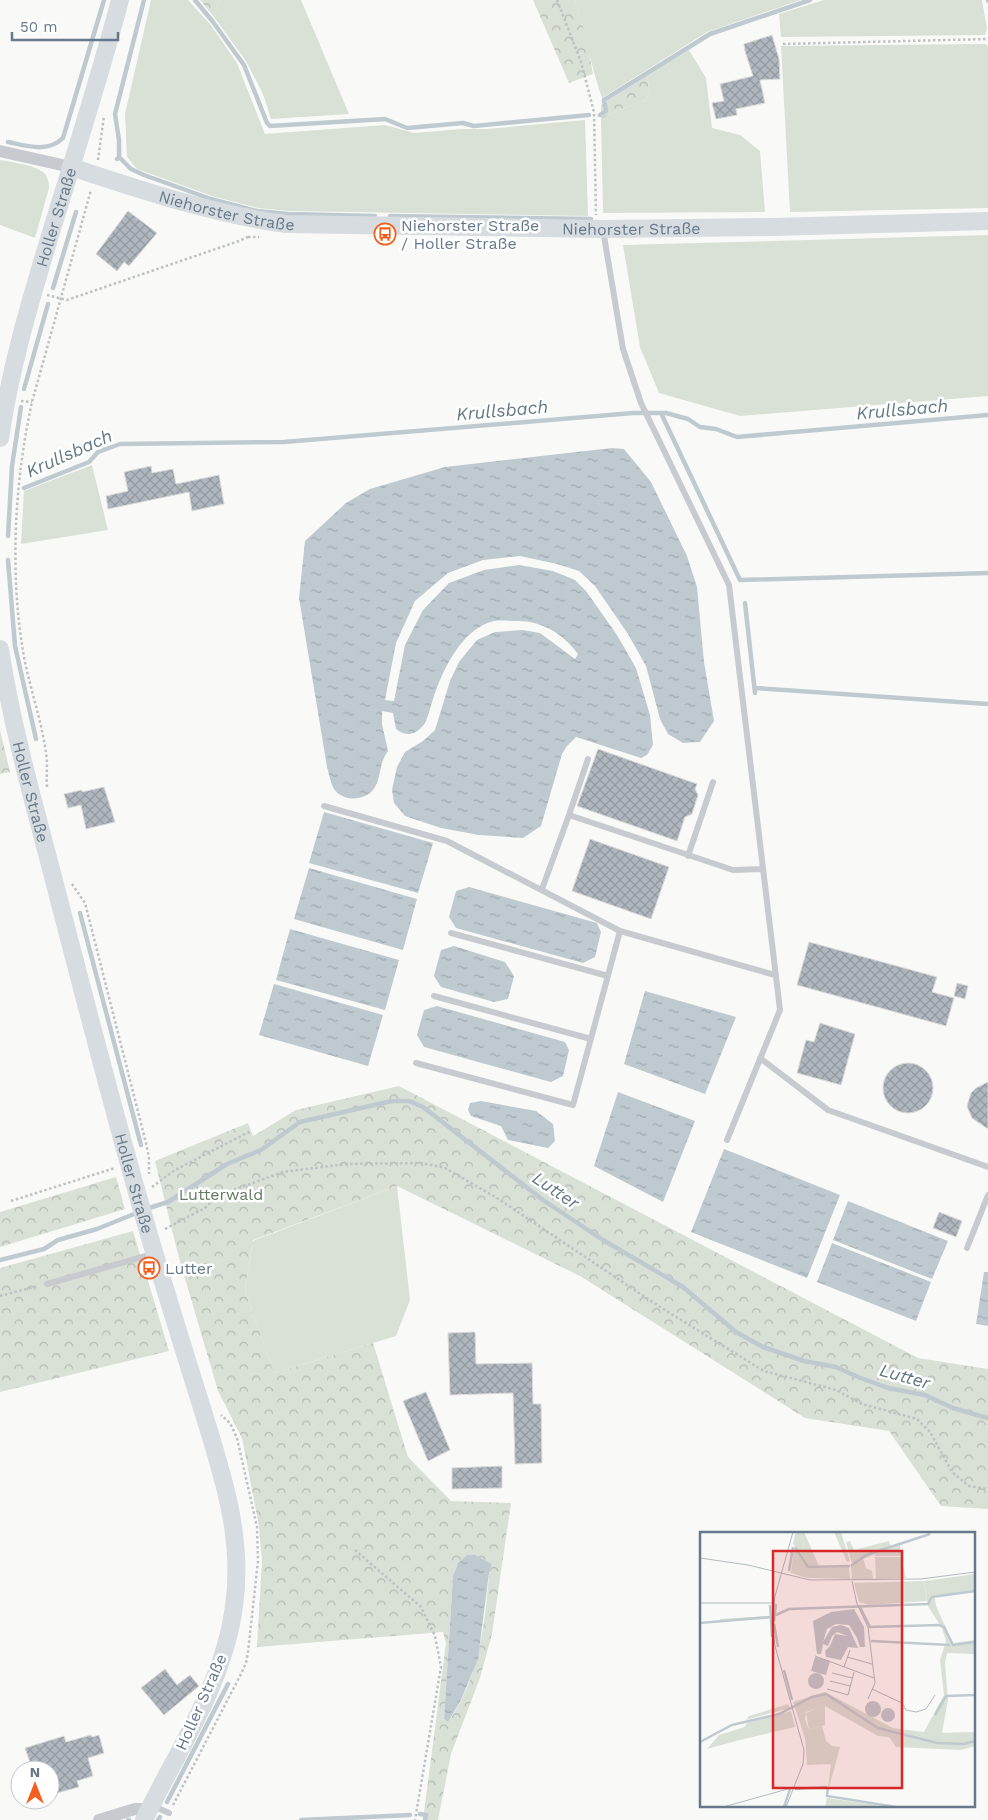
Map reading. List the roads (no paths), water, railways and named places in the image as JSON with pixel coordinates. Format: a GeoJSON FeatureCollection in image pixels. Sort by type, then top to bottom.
{"type":"FeatureCollection","features":[{"type":"Feature","properties":{"kind":"street","name":"Holler Straße"},"geometry":{"type":"LineString","coordinates":[[0,438],[3,400],[102,68],[120,0]]}},
{"type":"Feature","properties":{"kind":"street"},"geometry":{"type":"LineString","coordinates":[[0,151],[71,167]]}},
{"type":"Feature","properties":{"kind":"street","name":"Niehorster Straße"},"geometry":{"type":"LineString","coordinates":[[71,167],[117,183],[254,220],[319,226],[599,229],[773,227],[988,221]]}},
{"type":"Feature","properties":{"kind":"street","name":"Holler Straße"},"geometry":{"type":"LineString","coordinates":[[0,649],[13,720],[28,779],[130,1163],[146,1193],[147,1226],[228,1496],[234,1531],[237,1568],[234,1605],[230,1630],[217,1674],[147,1814]]}},
{"type":"Feature","properties":{"kind":"street"},"geometry":{"type":"LineString","coordinates":[[99,1820],[135,1809],[147,1814]]}},
{"type":"Feature","properties":{"kind":"lane"},"geometry":{"type":"LineString","coordinates":[[599,229],[603,240],[622,349],[641,404],[729,585],[780,1010],[727,1140]]}},
{"type":"Feature","properties":{"kind":"lane"},"geometry":{"type":"LineString","coordinates":[[542,889],[588,758]]}},
{"type":"Feature","properties":{"kind":"lane"},"geometry":{"type":"LineString","coordinates":[[688,856],[713,782]]}},
{"type":"Feature","properties":{"kind":"lane"},"geometry":{"type":"LineString","coordinates":[[324,806],[447,841],[620,931],[775,975]]}},
{"type":"Feature","properties":{"kind":"lane"},"geometry":{"type":"LineString","coordinates":[[569,815],[733,870],[763,869]]}},
{"type":"Feature","properties":{"kind":"lane"},"geometry":{"type":"LineString","coordinates":[[416,1063],[573,1105],[620,931]]}},
{"type":"Feature","properties":{"kind":"lane"},"geometry":{"type":"LineString","coordinates":[[451,934],[608,976]]}},
{"type":"Feature","properties":{"kind":"lane"},"geometry":{"type":"LineString","coordinates":[[434,996],[591,1039]]}},
{"type":"Feature","properties":{"kind":"lane"},"geometry":{"type":"LineString","coordinates":[[760,1058],[828,1110],[988,1167]]}},
{"type":"Feature","properties":{"kind":"lane"},"geometry":{"type":"LineString","coordinates":[[967,1248],[988,1195]]}},
{"type":"Feature","properties":{"kind":"lane"},"geometry":{"type":"LineString","coordinates":[[47,1284],[155,1254]]}},
{"type":"Feature","properties":{"kind":"lane"},"geometry":{"type":"LineString","coordinates":[[147,1814],[160,1809],[169,1812]]}},
{"type":"Feature","properties":{"kind":"water"},"geometry":{"type":"Polygon","coordinates":[[[612,448],[624,449],[651,482],[687,556],[697,587],[704,662],[714,721],[700,742],[683,743],[668,734],[660,719],[646,666],[628,634],[595,586],[579,571],[520,556],[483,560],[448,573],[415,601],[396,643],[385,700],[394,701],[405,645],[423,610],[449,583],[484,570],[519,565],[553,571],[575,580],[586,591],[617,635],[636,668],[650,715],[653,745],[647,755],[641,758],[576,737],[562,754],[541,826],[523,838],[479,835],[441,828],[405,816],[394,803],[392,790],[397,767],[405,752],[423,741],[435,730],[450,681],[459,662],[477,640],[495,632],[523,630],[540,633],[575,659],[578,654],[566,640],[544,626],[526,622],[494,621],[472,632],[455,652],[442,676],[426,721],[419,730],[409,734],[399,731],[396,729],[393,713],[382,711],[382,724],[388,751],[377,783],[371,792],[355,798],[343,797],[338,794],[333,787],[327,767],[299,598],[305,541],[346,503],[370,489],[445,467],[612,448]]]}},
{"type":"Feature","properties":{"kind":"water"},"geometry":{"type":"Polygon","coordinates":[[[324,812],[433,843],[418,893],[309,863],[324,812]]]}},
{"type":"Feature","properties":{"kind":"water"},"geometry":{"type":"Polygon","coordinates":[[[309,868],[417,899],[403,950],[294,919],[309,868]]]}},
{"type":"Feature","properties":{"kind":"water"},"geometry":{"type":"Polygon","coordinates":[[[469,887],[597,923],[601,932],[595,957],[583,963],[456,928],[449,917],[456,891],[469,887]]]}},
{"type":"Feature","properties":{"kind":"water"},"geometry":{"type":"Polygon","coordinates":[[[290,929],[399,960],[385,1010],[276,980],[290,929]]]}},
{"type":"Feature","properties":{"kind":"water"},"geometry":{"type":"Polygon","coordinates":[[[454,946],[505,962],[514,976],[508,999],[494,1002],[441,987],[434,976],[441,950],[454,946]]]}},
{"type":"Feature","properties":{"kind":"water"},"geometry":{"type":"Polygon","coordinates":[[[274,984],[383,1015],[368,1066],[259,1035],[274,984]]]}},
{"type":"Feature","properties":{"kind":"water"},"geometry":{"type":"Polygon","coordinates":[[[645,991],[736,1017],[705,1094],[624,1064],[645,991]]]}},
{"type":"Feature","properties":{"kind":"water"},"geometry":{"type":"Polygon","coordinates":[[[437,1006],[565,1042],[569,1050],[563,1076],[551,1082],[424,1047],[417,1035],[424,1010],[437,1006]]]}},
{"type":"Feature","properties":{"kind":"water"},"geometry":{"type":"Polygon","coordinates":[[[618,1092],[695,1121],[663,1202],[594,1166],[618,1092]]]}},
{"type":"Feature","properties":{"kind":"water"},"geometry":{"type":"Polygon","coordinates":[[[481,1101],[536,1111],[553,1124],[555,1141],[548,1148],[508,1140],[501,1126],[471,1116],[468,1110],[470,1103],[481,1101]]]}},
{"type":"Feature","properties":{"kind":"water"},"geometry":{"type":"Polygon","coordinates":[[[724,1149],[840,1195],[807,1278],[691,1232],[724,1149]]]}},
{"type":"Feature","properties":{"kind":"water"},"geometry":{"type":"Polygon","coordinates":[[[848,1201],[948,1241],[932,1279],[833,1240],[848,1201]]]}},
{"type":"Feature","properties":{"kind":"water"},"geometry":{"type":"Polygon","coordinates":[[[832,1243],[931,1282],[916,1321],[817,1282],[832,1243]]]}},
{"type":"Feature","properties":{"kind":"water"},"geometry":{"type":"Polygon","coordinates":[[[984,1272],[988,1272],[988,1326],[976,1324],[984,1272]]]}},
{"type":"Feature","properties":{"kind":"water"},"geometry":{"type":"Polygon","coordinates":[[[467,1555],[476,1555],[492,1564],[489,1573],[478,1659],[461,1700],[448,1722],[444,1719],[453,1576],[458,1563],[467,1555]]]}},
{"type":"Feature","properties":{"kind":"waterway"},"geometry":{"type":"LineString","coordinates":[[8,142],[44,147],[51,146],[63,138],[104,0]]}},
{"type":"Feature","properties":{"kind":"waterway"},"geometry":{"type":"LineString","coordinates":[[117,159],[119,157],[119,140],[115,114],[144,0]]}},
{"type":"Feature","properties":{"kind":"waterway"},"geometry":{"type":"LineString","coordinates":[[195,0],[244,65],[267,123],[270,126],[385,119],[407,128],[463,123],[474,126],[589,115]]}},
{"type":"Feature","properties":{"kind":"waterway"},"geometry":{"type":"LineString","coordinates":[[600,115],[606,111],[604,100],[710,34],[810,0]]}},
{"type":"Feature","properties":{"kind":"waterway"},"geometry":{"type":"LineString","coordinates":[[119,157],[131,169],[144,175],[211,199],[257,211],[288,214],[375,216]]}},
{"type":"Feature","properties":{"kind":"waterway"},"geometry":{"type":"LineString","coordinates":[[53,288],[76,212]]}},
{"type":"Feature","properties":{"kind":"waterway"},"geometry":{"type":"LineString","coordinates":[[390,216],[591,219]]}},
{"type":"Feature","properties":{"kind":"waterway"},"geometry":{"type":"LineString","coordinates":[[24,389],[48,304]]}},
{"type":"Feature","properties":{"kind":"waterway"},"geometry":{"type":"LineString","coordinates":[[8,536],[12,466],[21,407]]}},
{"type":"Feature","properties":{"kind":"waterway","name":"Krullsbach"},"geometry":{"type":"LineString","coordinates":[[24,488],[89,462],[98,452],[120,444],[284,442],[633,413],[666,413],[688,419],[700,427],[716,429],[737,437],[988,415]]}},
{"type":"Feature","properties":{"kind":"waterway"},"geometry":{"type":"LineString","coordinates":[[661,413],[740,580],[988,573]]}},
{"type":"Feature","properties":{"kind":"waterway"},"geometry":{"type":"LineString","coordinates":[[8,560],[15,646],[36,739]]}},
{"type":"Feature","properties":{"kind":"waterway"},"geometry":{"type":"LineString","coordinates":[[745,603],[755,693]]}},
{"type":"Feature","properties":{"kind":"waterway"},"geometry":{"type":"LineString","coordinates":[[755,688],[988,704]]}},
{"type":"Feature","properties":{"kind":"waterway"},"geometry":{"type":"LineString","coordinates":[[80,913],[141,1145]]}},
{"type":"Feature","properties":{"kind":"waterway","name":"Lutter"},"geometry":{"type":"LineString","coordinates":[[146,1209],[168,1202],[227,1164],[261,1150],[300,1122],[392,1101],[409,1101],[423,1107],[543,1200],[603,1240],[683,1287],[736,1332],[763,1347],[804,1361],[836,1367],[888,1388],[925,1395],[953,1408],[988,1418]]}},
{"type":"Feature","properties":{"kind":"waterway","name":"Lutter"},"geometry":{"type":"LineString","coordinates":[[0,1260],[44,1249],[58,1240],[97,1229],[139,1212]]}},
{"type":"Feature","properties":{"kind":"waterway"},"geometry":{"type":"LineString","coordinates":[[167,1802],[228,1684]]}},
{"type":"Feature","properties":{"kind":"waterway"},"geometry":{"type":"LineString","coordinates":[[420,1814],[426,1815],[425,1820]]}},
{"type":"Feature","properties":{"kind":"waterway"},"geometry":{"type":"LineString","coordinates":[[301,1820],[410,1815]]}},
{"type":"Feature","properties":{"kind":"place","name":"Niehorster Straße / Holler Straße"},"geometry":{"type":"Point","coordinates":[385,234]}},
{"type":"Feature","properties":{"kind":"place","name":"Lutter"},"geometry":{"type":"Point","coordinates":[149,1268]}},
{"type":"Feature","properties":{"kind":"park label","name":"Lutterwald"},"geometry":{"type":"Point","coordinates":[221,1194]}}]}
